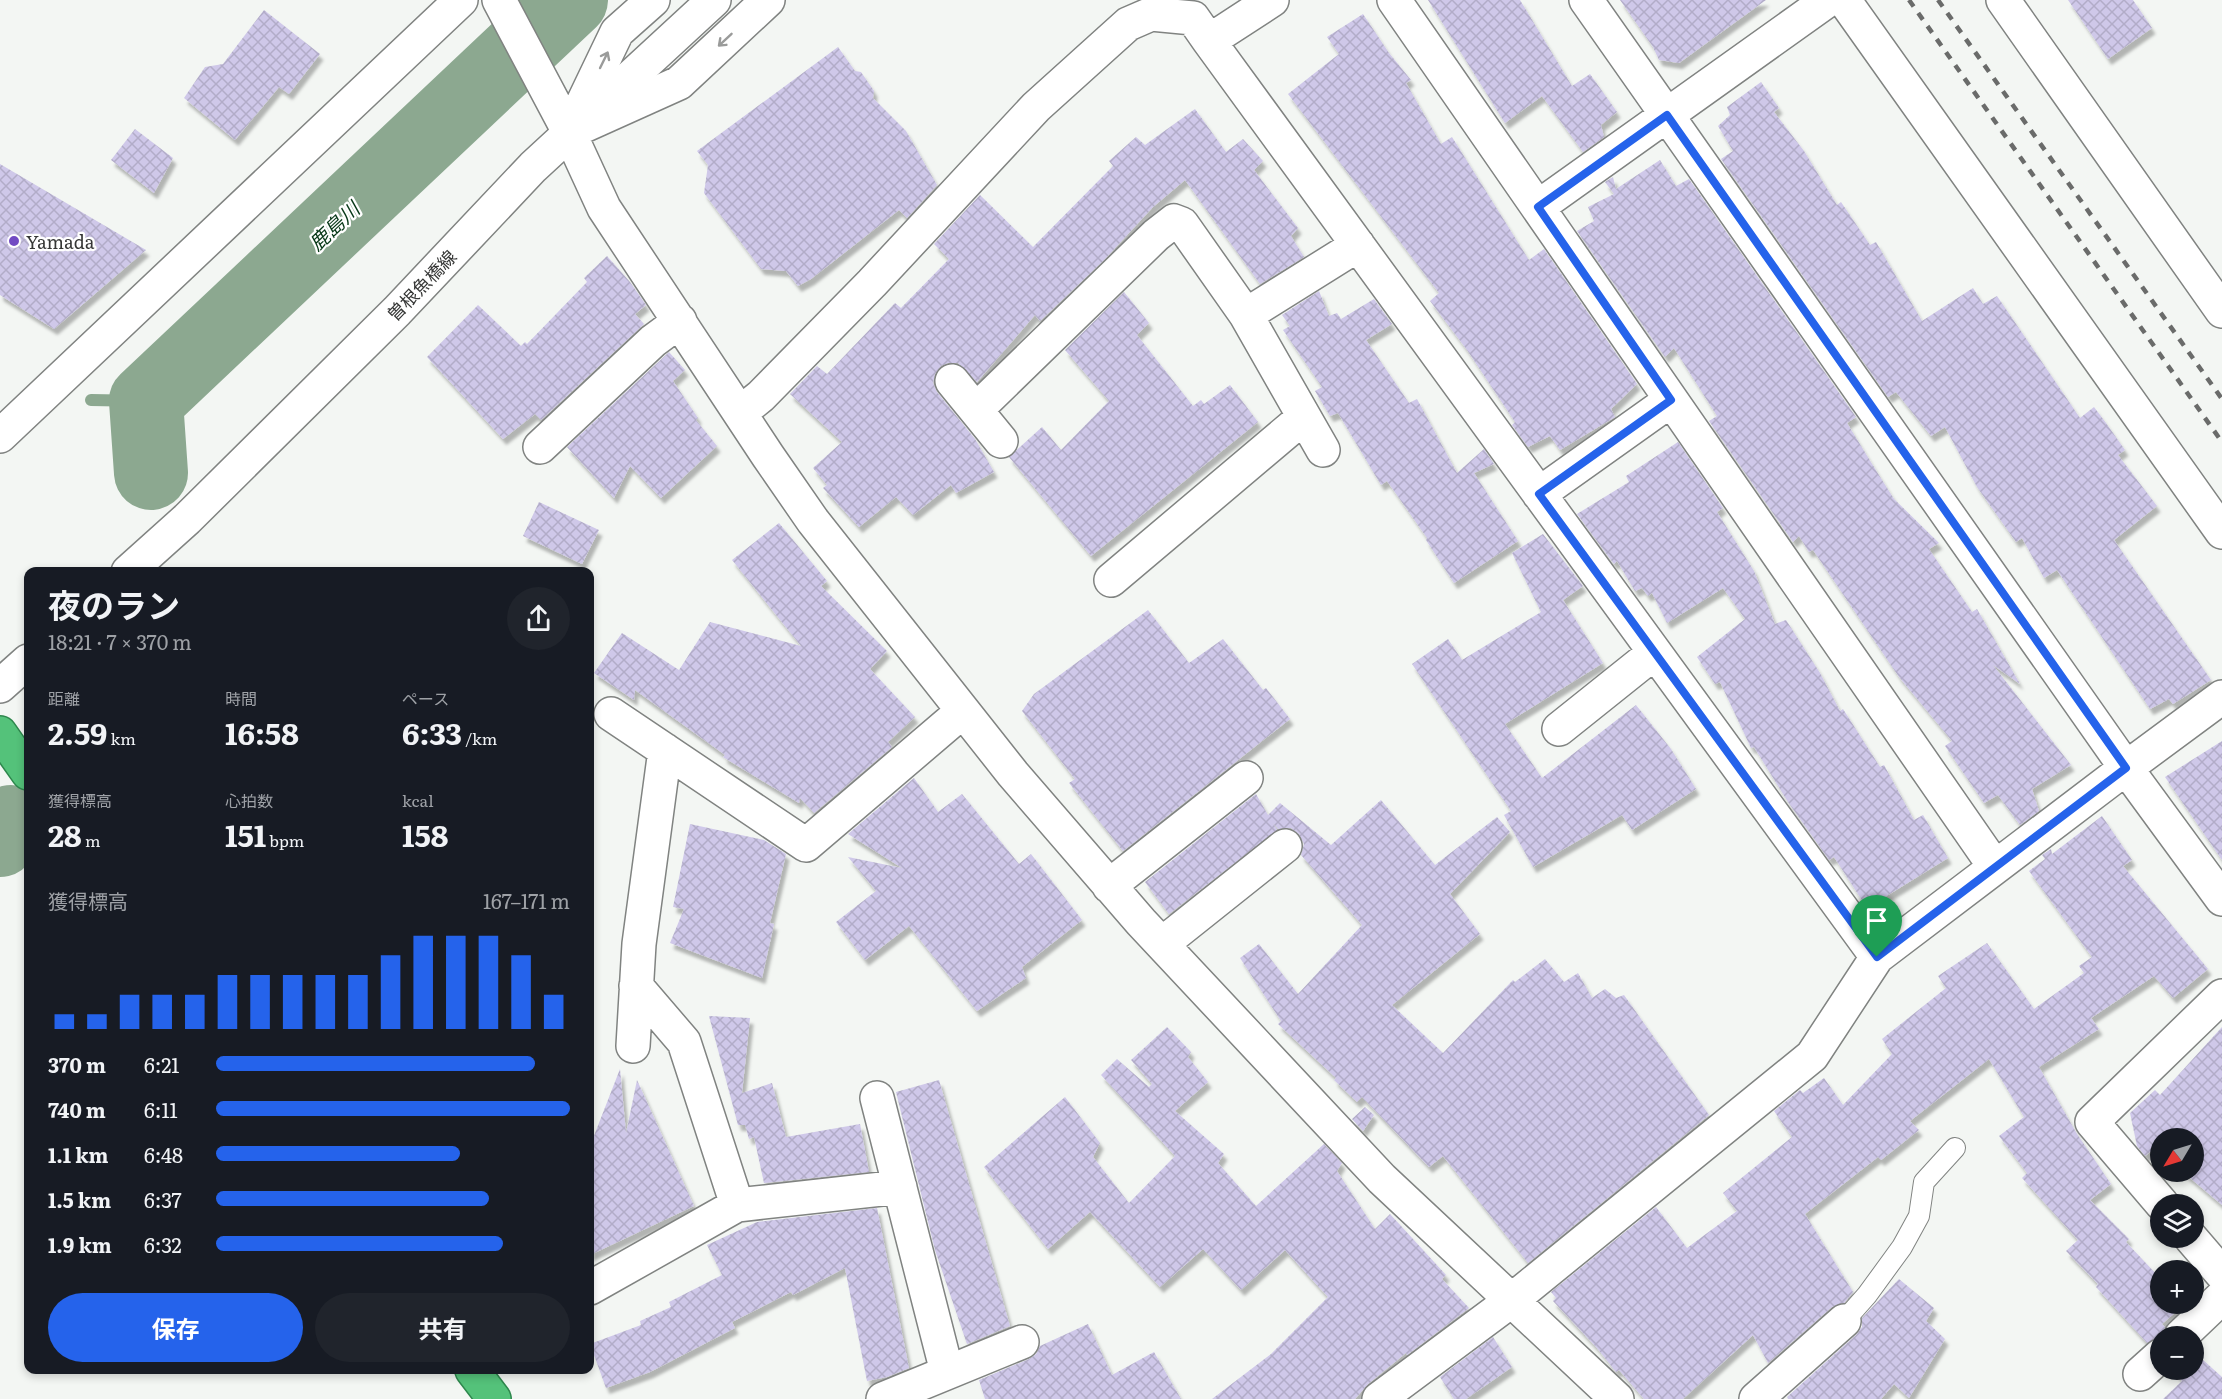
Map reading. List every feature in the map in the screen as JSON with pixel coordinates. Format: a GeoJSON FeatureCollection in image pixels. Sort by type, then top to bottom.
{"type":"FeatureCollection","features":[{"type":"Feature","properties":{"kind":"highway"},"geometry":{"type":"LineString","coordinates":[[0,733],[24,767]]}},
{"type":"Feature","properties":{"kind":"highway"},"geometry":{"type":"LineString","coordinates":[[475,1374],[494,1399]]}},
{"type":"Feature","properties":{"kind":"street"},"geometry":{"type":"LineString","coordinates":[[0,436],[461,0]]}},
{"type":"Feature","properties":{"kind":"street"},"geometry":{"type":"LineString","coordinates":[[569,132],[617,32],[652,0]]}},
{"type":"Feature","properties":{"kind":"street","name":"曽根魚橋線"},"geometry":{"type":"LineString","coordinates":[[134,567],[187,519],[388,319],[569,132],[714,0]]}},
{"type":"Feature","properties":{"kind":"street"},"geometry":{"type":"LineString","coordinates":[[569,132],[679,83],[768,0]]}},
{"type":"Feature","properties":{"kind":"street"},"geometry":{"type":"LineString","coordinates":[[1209,41],[1272,0]]}},
{"type":"Feature","properties":{"kind":"street"},"geometry":{"type":"LineString","coordinates":[[1394,0],[1995,867]]}},
{"type":"Feature","properties":{"kind":"street"},"geometry":{"type":"LineString","coordinates":[[1586,0],[2126,768],[2222,899]]}},
{"type":"Feature","properties":{"kind":"street"},"geometry":{"type":"LineString","coordinates":[[1538,207],[1828,0]]}},
{"type":"Feature","properties":{"kind":"street"},"geometry":{"type":"LineString","coordinates":[[1844,0],[2222,532]]}},
{"type":"Feature","properties":{"kind":"street"},"geometry":{"type":"LineString","coordinates":[[2003,0],[2222,310]]}},
{"type":"Feature","properties":{"kind":"street"},"geometry":{"type":"LineString","coordinates":[[504,8],[569,132],[604,208],[813,521],[963,711],[1109,886],[1382,1179],[1617,1399]]}},
{"type":"Feature","properties":{"kind":"street"},"geometry":{"type":"LineString","coordinates":[[740,413],[761,396],[872,283],[1036,107],[1128,24],[1151,14],[1193,18],[1877,957]]}},
{"type":"Feature","properties":{"kind":"street"},"geometry":{"type":"LineString","coordinates":[[976,410],[1173,221],[1182,224],[1246,315],[1323,450]]}},
{"type":"Feature","properties":{"kind":"street"},"geometry":{"type":"LineString","coordinates":[[1246,315],[1358,245]]}},
{"type":"Feature","properties":{"kind":"street"},"geometry":{"type":"LineString","coordinates":[[540,447],[653,341],[681,321]]}},
{"type":"Feature","properties":{"kind":"street"},"geometry":{"type":"LineString","coordinates":[[952,381],[1001,441]]}},
{"type":"Feature","properties":{"kind":"street"},"geometry":{"type":"LineString","coordinates":[[1539,494],[1671,400]]}},
{"type":"Feature","properties":{"kind":"street"},"geometry":{"type":"LineString","coordinates":[[1111,580],[1304,417]]}},
{"type":"Feature","properties":{"kind":"street"},"geometry":{"type":"LineString","coordinates":[[1559,729],[1654,652]]}},
{"type":"Feature","properties":{"kind":"street"},"geometry":{"type":"LineString","coordinates":[[0,686],[24,665]]}},
{"type":"Feature","properties":{"kind":"street"},"geometry":{"type":"LineString","coordinates":[[1379,1399],[1512,1300],[1812,1056],[1877,957],[2222,697]]}},
{"type":"Feature","properties":{"kind":"street"},"geometry":{"type":"LineString","coordinates":[[611,714],[806,845],[963,711]]}},
{"type":"Feature","properties":{"kind":"street"},"geometry":{"type":"LineString","coordinates":[[633,1046],[639,944],[665,750]]}},
{"type":"Feature","properties":{"kind":"street"},"geometry":{"type":"LineString","coordinates":[[1109,886],[1246,778]]}},
{"type":"Feature","properties":{"kind":"street"},"geometry":{"type":"LineString","coordinates":[[1162,944],[1285,846]]}},
{"type":"Feature","properties":{"kind":"street"},"geometry":{"type":"LineString","coordinates":[[636,986],[684,1042],[737,1205]]}},
{"type":"Feature","properties":{"kind":"street"},"geometry":{"type":"LineString","coordinates":[[2153,1194],[2092,1122],[2222,996]]}},
{"type":"Feature","properties":{"kind":"street"},"geometry":{"type":"LineString","coordinates":[[877,1098],[946,1372]]}},
{"type":"Feature","properties":{"kind":"street"},"geometry":{"type":"LineString","coordinates":[[594,1286],[737,1205],[900,1187]]}},
{"type":"Feature","properties":{"kind":"street"},"geometry":{"type":"LineString","coordinates":[[2200,1248],[2222,1274]]}},
{"type":"Feature","properties":{"kind":"street"},"geometry":{"type":"LineString","coordinates":[[2192,1326],[2222,1298]]}},
{"type":"Feature","properties":{"kind":"street"},"geometry":{"type":"LineString","coordinates":[[1756,1399],[1844,1321]]}},
{"type":"Feature","properties":{"kind":"street"},"geometry":{"type":"LineString","coordinates":[[883,1399],[1022,1342]]}},
{"type":"Feature","properties":{"kind":"lane"},"geometry":{"type":"LineString","coordinates":[[1844,1321],[1867,1295],[1902,1247],[1919,1216],[1924,1182],[1955,1148]]}},
{"type":"Feature","properties":{"kind":"building"},"geometry":{"type":"Polygon","coordinates":[[[1428,0],[1520,0],[1572,86],[1590,74],[1617,112],[1601,125],[1604,137],[1583,152],[1542,96],[1505,123],[1428,0]]]}},
{"type":"Feature","properties":{"kind":"building"},"geometry":{"type":"Polygon","coordinates":[[[1620,0],[1766,0],[1679,63],[1659,60],[1653,47],[1620,0]]]}},
{"type":"Feature","properties":{"kind":"building"},"geometry":{"type":"Polygon","coordinates":[[[2068,0],[2133,0],[2152,28],[2108,59],[2068,0]]]}},
{"type":"Feature","properties":{"kind":"building"},"geometry":{"type":"Polygon","coordinates":[[[264,10],[320,54],[289,94],[279,87],[235,140],[184,98],[205,67],[223,64],[264,10]]]}},
{"type":"Feature","properties":{"kind":"building"},"geometry":{"type":"Polygon","coordinates":[[[1363,14],[1389,53],[1411,80],[1406,83],[1441,144],[1452,137],[1529,260],[1544,249],[1637,384],[1611,409],[1615,417],[1560,450],[1550,436],[1528,447],[1512,425],[1515,422],[1467,350],[1430,301],[1439,293],[1288,94],[1339,54],[1327,37],[1363,14]]]}},
{"type":"Feature","properties":{"kind":"building"},"geometry":{"type":"Polygon","coordinates":[[[838,47],[855,71],[861,72],[874,91],[873,98],[906,131],[937,185],[907,218],[899,210],[811,279],[798,286],[786,271],[761,269],[704,193],[708,165],[697,151],[838,47]]]}},
{"type":"Feature","properties":{"kind":"building"},"geometry":{"type":"Polygon","coordinates":[[[1761,82],[1779,108],[1774,112],[1804,151],[1837,205],[1841,202],[1870,245],[1876,242],[1922,321],[1973,288],[1983,304],[1997,296],[2080,418],[2094,407],[2125,450],[2118,455],[2157,506],[2114,540],[2211,680],[2173,704],[2169,699],[2150,709],[2057,570],[2044,578],[2022,538],[2016,542],[1977,487],[1945,427],[1931,436],[1896,392],[1888,397],[1721,159],[1733,151],[1718,126],[1730,115],[1727,107],[1761,82]]]}},
{"type":"Feature","properties":{"kind":"building"},"geometry":{"type":"Polygon","coordinates":[[[1195,109],[1226,152],[1243,139],[1263,161],[1254,170],[1298,228],[1291,236],[1304,257],[1260,284],[1185,180],[1153,207],[1104,260],[1040,321],[1035,315],[977,382],[958,363],[941,366],[935,374],[933,383],[937,392],[975,439],[994,472],[956,493],[951,485],[913,515],[896,497],[859,527],[823,488],[827,485],[813,468],[842,442],[790,394],[817,366],[827,374],[895,303],[901,308],[949,259],[934,244],[980,195],[1033,247],[1113,166],[1109,161],[1136,137],[1145,145],[1195,109]]]}},
{"type":"Feature","properties":{"kind":"building"},"geometry":{"type":"Polygon","coordinates":[[[135,129],[173,158],[154,193],[111,160],[135,129]]]}},
{"type":"Feature","properties":{"kind":"building"},"geometry":{"type":"Polygon","coordinates":[[[1660,160],[1676,186],[1689,179],[1856,417],[1847,423],[1877,472],[1894,499],[1939,543],[1929,549],[1972,612],[1977,609],[2020,684],[1993,665],[2071,765],[2032,789],[2039,811],[2020,825],[1998,795],[1984,803],[1945,746],[1952,741],[1899,677],[1813,550],[1809,552],[1799,536],[1793,542],[1709,421],[1717,416],[1674,348],[1665,357],[1577,231],[1594,221],[1588,207],[1614,194],[1605,182],[1613,177],[1616,189],[1660,160]]]}},
{"type":"Feature","properties":{"kind":"building"},"geometry":{"type":"Polygon","coordinates":[[[0,164],[146,250],[54,329],[0,295],[0,164]]]}},
{"type":"Feature","properties":{"kind":"building"},"geometry":{"type":"Polygon","coordinates":[[[607,256],[630,282],[646,305],[635,314],[644,324],[541,420],[535,414],[503,439],[427,357],[478,305],[521,346],[525,342],[527,344],[587,282],[584,278],[607,256]]]}},
{"type":"Feature","properties":{"kind":"building"},"geometry":{"type":"Polygon","coordinates":[[[1319,291],[1329,316],[1337,313],[1341,319],[1374,299],[1392,324],[1366,340],[1409,403],[1417,399],[1457,473],[1484,449],[1494,464],[1474,473],[1518,541],[1454,583],[1426,540],[1427,538],[1387,481],[1381,485],[1338,413],[1330,416],[1315,391],[1322,387],[1283,330],[1290,326],[1282,315],[1319,291]]]}},
{"type":"Feature","properties":{"kind":"building"},"geometry":{"type":"Polygon","coordinates":[[[1124,292],[1149,323],[1137,335],[1193,406],[1201,400],[1204,404],[1230,385],[1258,422],[1091,556],[1009,457],[1042,427],[1061,450],[1109,401],[1065,350],[1124,292]]]}},
{"type":"Feature","properties":{"kind":"building"},"geometry":{"type":"Polygon","coordinates":[[[669,352],[685,370],[673,381],[698,418],[696,420],[717,446],[661,498],[630,466],[614,498],[567,447],[669,352]]]}},
{"type":"Feature","properties":{"kind":"building"},"geometry":{"type":"Polygon","coordinates":[[[1678,442],[1723,508],[1717,512],[1754,571],[1775,624],[1786,620],[1820,673],[1840,711],[1843,709],[1880,767],[1884,765],[1914,820],[1923,815],[1948,858],[1867,908],[1834,857],[1829,860],[1788,802],[1754,747],[1751,748],[1720,682],[1715,684],[1697,657],[1745,619],[1723,588],[1667,623],[1652,593],[1648,596],[1642,588],[1635,591],[1617,561],[1614,564],[1577,514],[1629,482],[1626,476],[1678,442]]]}},
{"type":"Feature","properties":{"kind":"building"},"geometry":{"type":"Polygon","coordinates":[[[539,502],[599,530],[582,564],[523,536],[539,502]]]}},
{"type":"Feature","properties":{"kind":"building"},"geometry":{"type":"Polygon","coordinates":[[[779,523],[827,581],[821,586],[887,651],[870,669],[915,717],[888,742],[892,747],[814,813],[800,798],[799,803],[723,757],[725,755],[635,690],[634,700],[594,673],[622,633],[679,670],[710,622],[801,646],[732,560],[779,523]]]}},
{"type":"Feature","properties":{"kind":"building"},"geometry":{"type":"Polygon","coordinates":[[[1543,534],[1583,586],[1563,600],[1603,663],[1505,724],[1542,778],[1636,705],[1671,749],[1696,789],[1632,830],[1622,815],[1533,867],[1504,815],[1511,811],[1412,664],[1448,639],[1462,660],[1541,612],[1512,553],[1543,534]]]}},
{"type":"Feature","properties":{"kind":"building"},"geometry":{"type":"Polygon","coordinates":[[[1148,610],[1189,663],[1223,639],[1263,690],[1266,688],[1290,719],[1123,851],[1069,783],[1075,779],[1022,711],[1034,694],[1148,610]]]}},
{"type":"Feature","properties":{"kind":"building"},"geometry":{"type":"Polygon","coordinates":[[[2222,741],[2222,860],[2165,777],[2222,741]]]}},
{"type":"Feature","properties":{"kind":"building"},"geometry":{"type":"Polygon","coordinates":[[[914,778],[938,812],[962,794],[1019,864],[1031,854],[1082,920],[1022,967],[1026,978],[977,1011],[909,926],[865,960],[836,922],[876,891],[848,857],[902,868],[848,834],[914,778]]]}},
{"type":"Feature","properties":{"kind":"building"},"geometry":{"type":"Polygon","coordinates":[[[1256,794],[1268,815],[1280,803],[1331,845],[1381,800],[1435,865],[1497,817],[1510,832],[1450,894],[1480,934],[1392,1005],[1443,1053],[1513,980],[1515,982],[1545,959],[1564,982],[1578,973],[1592,998],[1605,989],[1616,998],[1624,995],[1709,1115],[1528,1263],[1443,1156],[1429,1167],[1362,1097],[1357,1102],[1334,1080],[1336,1078],[1278,1024],[1281,1021],[1240,958],[1259,944],[1298,994],[1362,925],[1301,855],[1304,844],[1299,834],[1291,828],[1278,829],[1273,823],[1277,830],[1169,914],[1145,882],[1256,794]]]}},
{"type":"Feature","properties":{"kind":"building"},"geometry":{"type":"Polygon","coordinates":[[[2102,816],[2132,860],[2123,866],[2208,969],[2173,998],[2154,976],[2091,1018],[2099,1029],[2039,1067],[2077,1134],[2111,1184],[2090,1200],[2129,1239],[2126,1242],[2150,1267],[2150,1314],[2174,1314],[2162,1324],[2164,1326],[2150,1326],[2150,1342],[2147,1343],[2096,1287],[2098,1284],[2066,1251],[2078,1240],[2022,1178],[2027,1173],[1999,1136],[2024,1117],[1989,1059],[1910,1121],[1919,1130],[1881,1160],[1878,1157],[1805,1214],[1853,1292],[1844,1303],[1832,1307],[1768,1363],[1753,1335],[1683,1399],[1644,1399],[1619,1370],[1616,1372],[1553,1301],[1556,1298],[1551,1292],[1656,1207],[1687,1248],[1737,1211],[1723,1193],[1792,1137],[1774,1111],[1800,1090],[1803,1093],[1824,1078],[1843,1105],[1892,1054],[1882,1039],[1946,988],[1938,976],[1987,943],[2034,1009],[2084,973],[2079,966],[2092,957],[2029,871],[2045,859],[2042,855],[2051,849],[2052,854],[2102,816]]]}},
{"type":"Feature","properties":{"kind":"building"},"geometry":{"type":"Polygon","coordinates":[[[690,824],[764,840],[786,854],[770,923],[774,924],[762,978],[670,943],[684,909],[673,907],[690,824]]]}},
{"type":"Feature","properties":{"kind":"building"},"geometry":{"type":"Polygon","coordinates":[[[709,1016],[750,1018],[742,1093],[772,1083],[786,1137],[860,1124],[869,1172],[764,1183],[754,1137],[749,1139],[745,1125],[738,1125],[709,1016]]]}},
{"type":"Feature","properties":{"kind":"building"},"geometry":{"type":"Polygon","coordinates":[[[1167,1027],[1191,1052],[1188,1057],[1208,1082],[1175,1111],[1224,1154],[1218,1163],[1256,1206],[1324,1144],[1342,1163],[1337,1171],[1375,1229],[1390,1214],[1446,1275],[1442,1279],[1469,1308],[1407,1355],[1406,1353],[1368,1384],[1355,1399],[1212,1399],[1271,1354],[1328,1297],[1285,1250],[1241,1290],[1203,1249],[1160,1287],[1090,1212],[1048,1249],[984,1167],[1065,1097],[1100,1143],[1093,1157],[1129,1203],[1175,1156],[1101,1075],[1117,1059],[1149,1087],[1152,1084],[1131,1060],[1167,1027]]]}},
{"type":"Feature","properties":{"kind":"building"},"geometry":{"type":"Polygon","coordinates":[[[2222,1027],[2222,1205],[2195,1182],[2204,1182],[2204,1128],[2150,1128],[2150,1152],[2145,1156],[2137,1146],[2130,1113],[2155,1090],[2160,1095],[2222,1027]]]}},
{"type":"Feature","properties":{"kind":"building"},"geometry":{"type":"Polygon","coordinates":[[[620,1069],[626,1133],[637,1080],[694,1206],[594,1253],[594,1136],[620,1069]]]}},
{"type":"Feature","properties":{"kind":"building"},"geometry":{"type":"Polygon","coordinates":[[[939,1080],[1010,1326],[967,1344],[935,1250],[896,1092],[939,1080]]]}},
{"type":"Feature","properties":{"kind":"building"},"geometry":{"type":"Polygon","coordinates":[[[1365,1107],[1374,1115],[1363,1131],[1352,1119],[1365,1107]]]}},
{"type":"Feature","properties":{"kind":"building"},"geometry":{"type":"Polygon","coordinates":[[[877,1208],[909,1368],[887,1377],[867,1381],[845,1268],[793,1295],[791,1292],[732,1322],[735,1328],[650,1372],[606,1388],[594,1355],[594,1343],[641,1325],[640,1321],[671,1307],[669,1302],[722,1275],[707,1245],[757,1222],[877,1208]]]}},
{"type":"Feature","properties":{"kind":"building"},"geometry":{"type":"Polygon","coordinates":[[[1899,1279],[1934,1308],[1926,1321],[1945,1339],[1909,1398],[1894,1384],[1881,1399],[1788,1399],[1787,1397],[1856,1335],[1862,1327],[1862,1318],[1899,1279]]]}},
{"type":"Feature","properties":{"kind":"building"},"geometry":{"type":"Polygon","coordinates":[[[1088,1324],[1112,1375],[1154,1352],[1181,1399],[985,1399],[979,1380],[1029,1359],[1036,1354],[1040,1346],[1088,1324]]]}},
{"type":"Feature","properties":{"kind":"building"},"geometry":{"type":"Polygon","coordinates":[[[1493,1337],[1512,1367],[1466,1399],[1454,1399],[1440,1377],[1493,1337]]]}},
{"type":"Feature","properties":{"kind":"building"},"geometry":{"type":"Polygon","coordinates":[[[2204,1361],[2222,1377],[2222,1399],[2163,1399],[2182,1381],[2204,1380],[2204,1361]]]}},
{"type":"Feature","properties":{"kind":"waterway","name":"鹿島川"},"geometry":{"type":"LineString","coordinates":[[151,473],[146,401],[571,0]]}},
{"type":"Feature","properties":{"kind":"waterway"},"geometry":{"type":"LineString","coordinates":[[91,400],[146,401]]}},
{"type":"Feature","properties":{"kind":"waterway","name":"鹿島川"},"geometry":{"type":"LineString","coordinates":[[0,840],[11,822]]}},
{"type":"Feature","properties":{"kind":"railway"},"geometry":{"type":"LineString","coordinates":[[1909,0],[2222,442]]}},
{"type":"Feature","properties":{"kind":"railway"},"geometry":{"type":"LineString","coordinates":[[1938,0],[2222,399]]}},
{"type":"Feature","properties":{"kind":"place","name":"Yamada"},"geometry":{"type":"Point","coordinates":[14,241]}},
{"type":"Feature","properties":{"kind":"route"},"geometry":{"type":"LineString","coordinates":[[1667,115],[2126,768],[1877,957],[1539,494],[1671,400],[1538,207],[1667,115]]}}]}
